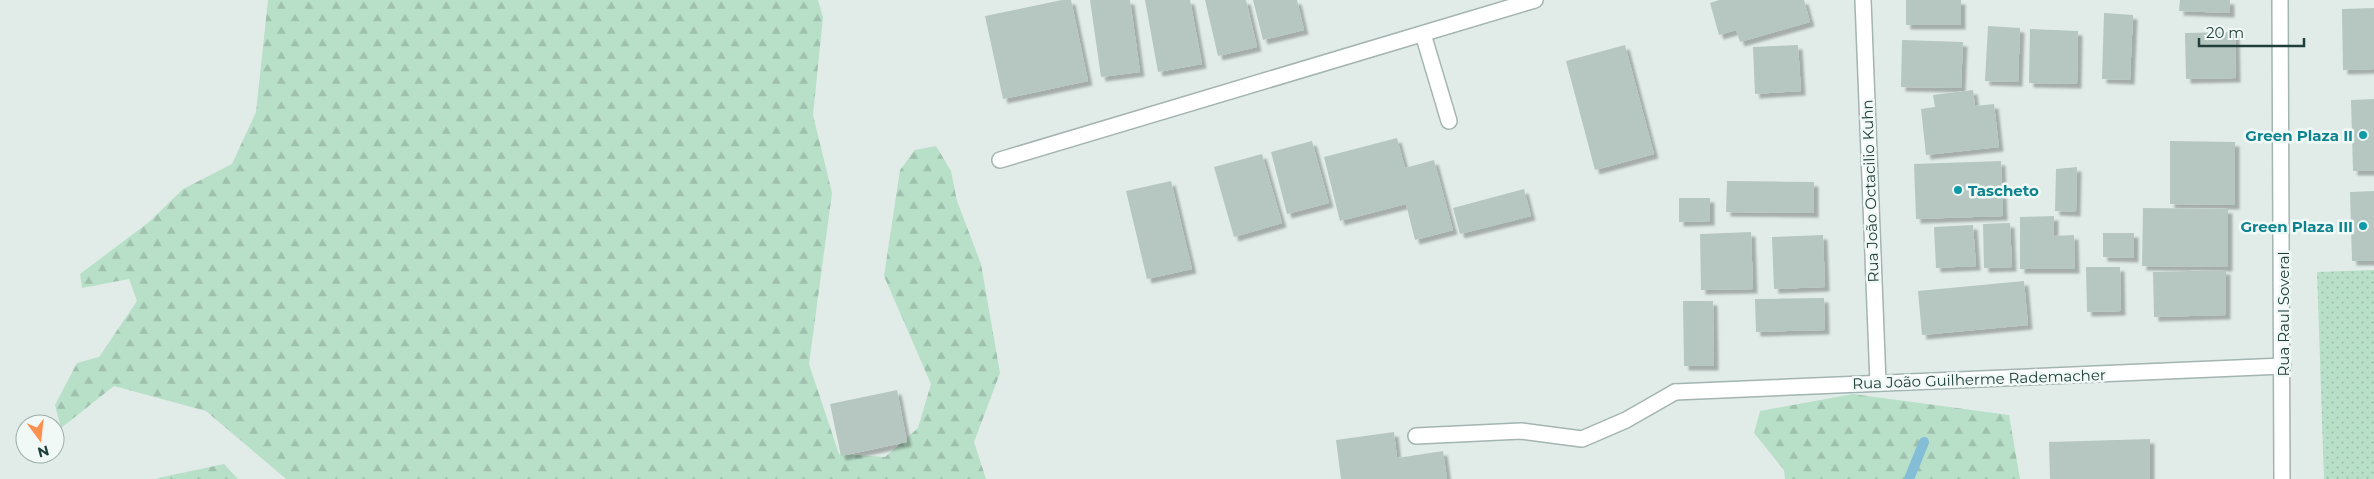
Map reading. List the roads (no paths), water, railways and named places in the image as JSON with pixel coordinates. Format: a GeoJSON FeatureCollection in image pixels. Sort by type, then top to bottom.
{"type":"FeatureCollection","features":[{"type":"Feature","properties":{"kind":"street"},"geometry":{"type":"LineString","coordinates":[[1000,160],[1535,0]]}},
{"type":"Feature","properties":{"kind":"street","name":"Rua João Octacilio Kuhn"},"geometry":{"type":"LineString","coordinates":[[1863,0],[1878,383]]}},
{"type":"Feature","properties":{"kind":"street","name":"Rua Raul Soveral"},"geometry":{"type":"LineString","coordinates":[[2280,0],[2282,479]]}},
{"type":"Feature","properties":{"kind":"street"},"geometry":{"type":"LineString","coordinates":[[1423,34],[1449,121]]}},
{"type":"Feature","properties":{"kind":"street","name":"Rua João Guilherme Rademacher"},"geometry":{"type":"LineString","coordinates":[[1416,436],[1521,431],[1582,439],[1626,420],[1675,392],[2283,366]]}},
{"type":"Feature","properties":{"kind":"waterway"},"geometry":{"type":"LineString","coordinates":[[1909,479],[1924,442]]}},
{"type":"Feature","properties":{"kind":"place","name":"Green Plaza II"},"geometry":{"type":"Point","coordinates":[2363,135]}},
{"type":"Feature","properties":{"kind":"place","name":"Tascheto"},"geometry":{"type":"Point","coordinates":[1958,190]}},
{"type":"Feature","properties":{"kind":"place","name":"Green Plaza III"},"geometry":{"type":"Point","coordinates":[2363,226]}}]}
